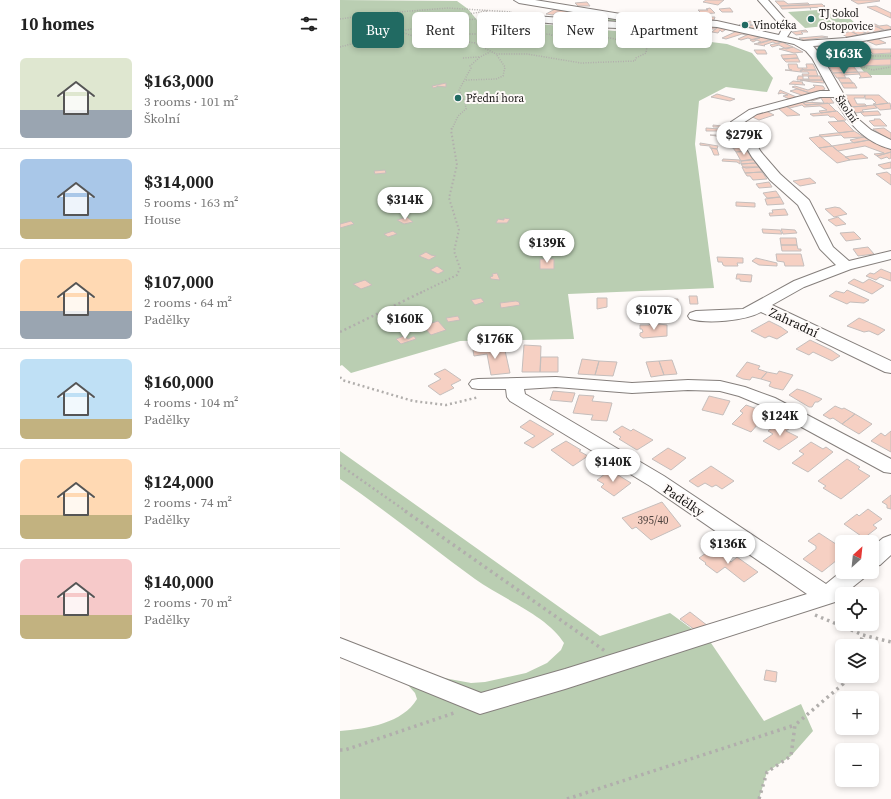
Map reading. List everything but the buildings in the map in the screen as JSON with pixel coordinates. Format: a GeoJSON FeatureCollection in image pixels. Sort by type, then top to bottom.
{"type":"FeatureCollection","features":[{"type":"Feature","properties":{"kind":"street"},"geometry":{"type":"LineString","coordinates":[[519,0],[616,17]]}},
{"type":"Feature","properties":{"kind":"street"},"geometry":{"type":"LineString","coordinates":[[752,1],[765,1],[786,26],[786,31],[782,37]]}},
{"type":"Feature","properties":{"kind":"street"},"geometry":{"type":"LineString","coordinates":[[545,20],[589,24],[616,23]]}},
{"type":"Feature","properties":{"kind":"street","name":"Školní"},"geometry":{"type":"LineString","coordinates":[[712,25],[782,37],[803,44],[817,57],[836,94],[854,121],[867,133],[891,145]]}},
{"type":"Feature","properties":{"kind":"street"},"geometry":{"type":"LineString","coordinates":[[803,44],[846,40],[891,33]]}},
{"type":"Feature","properties":{"kind":"street"},"geometry":{"type":"LineString","coordinates":[[836,94],[820,94],[753,112],[737,122],[756,154],[775,177],[804,203],[827,248],[846,266]]}},
{"type":"Feature","properties":{"kind":"street","name":"Zahradní"},"geometry":{"type":"LineString","coordinates":[[761,306],[799,284],[846,266],[891,255]]}},
{"type":"Feature","properties":{"kind":"street"},"geometry":{"type":"LineString","coordinates":[[696,316],[747,313],[761,306]]}},
{"type":"Feature","properties":{"kind":"street","name":"Zahradní"},"geometry":{"type":"LineString","coordinates":[[761,306],[891,368]]}},
{"type":"Feature","properties":{"kind":"street"},"geometry":{"type":"LineString","coordinates":[[480,390],[514,384],[556,382],[632,388],[688,385],[720,386],[739,390],[769,402],[891,467]]}},
{"type":"Feature","properties":{"kind":"street","name":"Padělky"},"geometry":{"type":"LineString","coordinates":[[514,384],[516,397],[657,481],[828,596]]}},
{"type":"Feature","properties":{"kind":"street"},"geometry":{"type":"LineString","coordinates":[[879,552],[891,543]]}},
{"type":"Feature","properties":{"kind":"street"},"geometry":{"type":"LineString","coordinates":[[340,647],[480,704],[620,662],[828,596],[848,579]]}},
{"type":"Feature","properties":{"kind":"path"},"geometry":{"type":"LineString","coordinates":[[340,19],[374,14],[448,8],[491,10],[469,14]]}},
{"type":"Feature","properties":{"kind":"path"},"geometry":{"type":"LineString","coordinates":[[469,34],[516,38],[534,37],[548,34],[565,39],[585,40],[597,37],[647,46],[646,53],[636,58],[636,61],[581,63],[527,54],[496,54],[475,43],[469,42]]}},
{"type":"Feature","properties":{"kind":"path"},"geometry":{"type":"LineString","coordinates":[[340,46],[352,43]]}},
{"type":"Feature","properties":{"kind":"path"},"geometry":{"type":"LineString","coordinates":[[340,332],[457,275],[460,268],[454,251],[459,230],[449,198],[457,165],[452,130],[458,116],[466,109],[465,102],[459,90],[472,68],[470,66],[480,57],[491,52]]}},
{"type":"Feature","properties":{"kind":"path"},"geometry":{"type":"LineString","coordinates":[[466,80],[496,79],[503,76],[505,67],[496,54]]}},
{"type":"Feature","properties":{"kind":"path"},"geometry":{"type":"LineString","coordinates":[[825,54],[843,54]]}},
{"type":"Feature","properties":{"kind":"path"},"geometry":{"type":"LineString","coordinates":[[883,54],[886,57]]}},
{"type":"Feature","properties":{"kind":"path"},"geometry":{"type":"LineString","coordinates":[[853,59],[847,57],[891,56]]}},
{"type":"Feature","properties":{"kind":"path"},"geometry":{"type":"LineString","coordinates":[[463,58],[480,57]]}},
{"type":"Feature","properties":{"kind":"path"},"geometry":{"type":"LineString","coordinates":[[859,66],[873,70],[891,67]]}},
{"type":"Feature","properties":{"kind":"path"},"geometry":{"type":"LineString","coordinates":[[340,377],[342,380],[413,401],[446,405],[480,390]]}},
{"type":"Feature","properties":{"kind":"path"},"geometry":{"type":"LineString","coordinates":[[340,465],[620,662]]}},
{"type":"Feature","properties":{"kind":"path"},"geometry":{"type":"LineString","coordinates":[[794,606],[863,635],[891,642]]}},
{"type":"Feature","properties":{"kind":"path"},"geometry":{"type":"LineString","coordinates":[[862,639],[863,635]]}},
{"type":"Feature","properties":{"kind":"path"},"geometry":{"type":"LineString","coordinates":[[568,799],[795,725],[843,683]]}},
{"type":"Feature","properties":{"kind":"path"},"geometry":{"type":"LineString","coordinates":[[340,750],[345,750],[480,704]]}},
{"type":"Feature","properties":{"kind":"path"},"geometry":{"type":"LineString","coordinates":[[759,799],[767,772],[791,756],[795,725]]}},
{"type":"Feature","properties":{"kind":"green space"},"geometry":{"type":"Polygon","coordinates":[[[340,0],[457,1],[468,9],[477,20],[477,48],[545,48],[545,25],[553,25],[553,48],[608,48],[608,30],[616,31],[616,48],[712,48],[712,42],[727,44],[752,53],[773,78],[767,92],[726,87],[699,101],[695,144],[714,288],[568,294],[574,339],[460,341],[351,373],[342,365],[340,366],[340,0]]]}},
{"type":"Feature","properties":{"kind":"green space","name":"TJ Sokol Ostopovice"},"geometry":{"type":"Polygon","coordinates":[[[818,10],[835,25],[805,28],[788,12],[818,10]]]}},
{"type":"Feature","properties":{"kind":"green space"},"geometry":{"type":"Polygon","coordinates":[[[844,13],[855,23],[836,24],[826,14],[844,13]]]}},
{"type":"Feature","properties":{"kind":"green space"},"geometry":{"type":"Polygon","coordinates":[[[608,16],[616,18],[616,24],[608,24],[608,16]]]}},
{"type":"Feature","properties":{"kind":"green space"},"geometry":{"type":"Polygon","coordinates":[[[891,53],[891,59],[865,60],[862,55],[891,53]]]}},
{"type":"Feature","properties":{"kind":"green space"},"geometry":{"type":"Polygon","coordinates":[[[891,65],[891,75],[870,75],[867,72],[864,72],[859,66],[891,65]]]}},
{"type":"Feature","properties":{"kind":"green space"},"geometry":{"type":"Polygon","coordinates":[[[340,451],[600,636],[670,613],[711,643],[764,721],[801,704],[813,731],[791,756],[767,772],[759,799],[340,799],[340,731],[361,729],[394,719],[403,714],[417,699],[415,693],[407,684],[340,642],[444,678],[471,683],[485,682],[526,673],[547,663],[561,650],[564,643],[557,633],[547,624],[475,579],[340,479],[340,451]]]}},
{"type":"Feature","properties":{"kind":"place","name":"TJ Sokol Ostopovice"},"geometry":{"type":"Point","coordinates":[811,19]}},
{"type":"Feature","properties":{"kind":"place","name":"Vinotéka"},"geometry":{"type":"Point","coordinates":[745,25]}},
{"type":"Feature","properties":{"kind":"place","name":"Přední hora"},"geometry":{"type":"Point","coordinates":[458,98]}}]}
